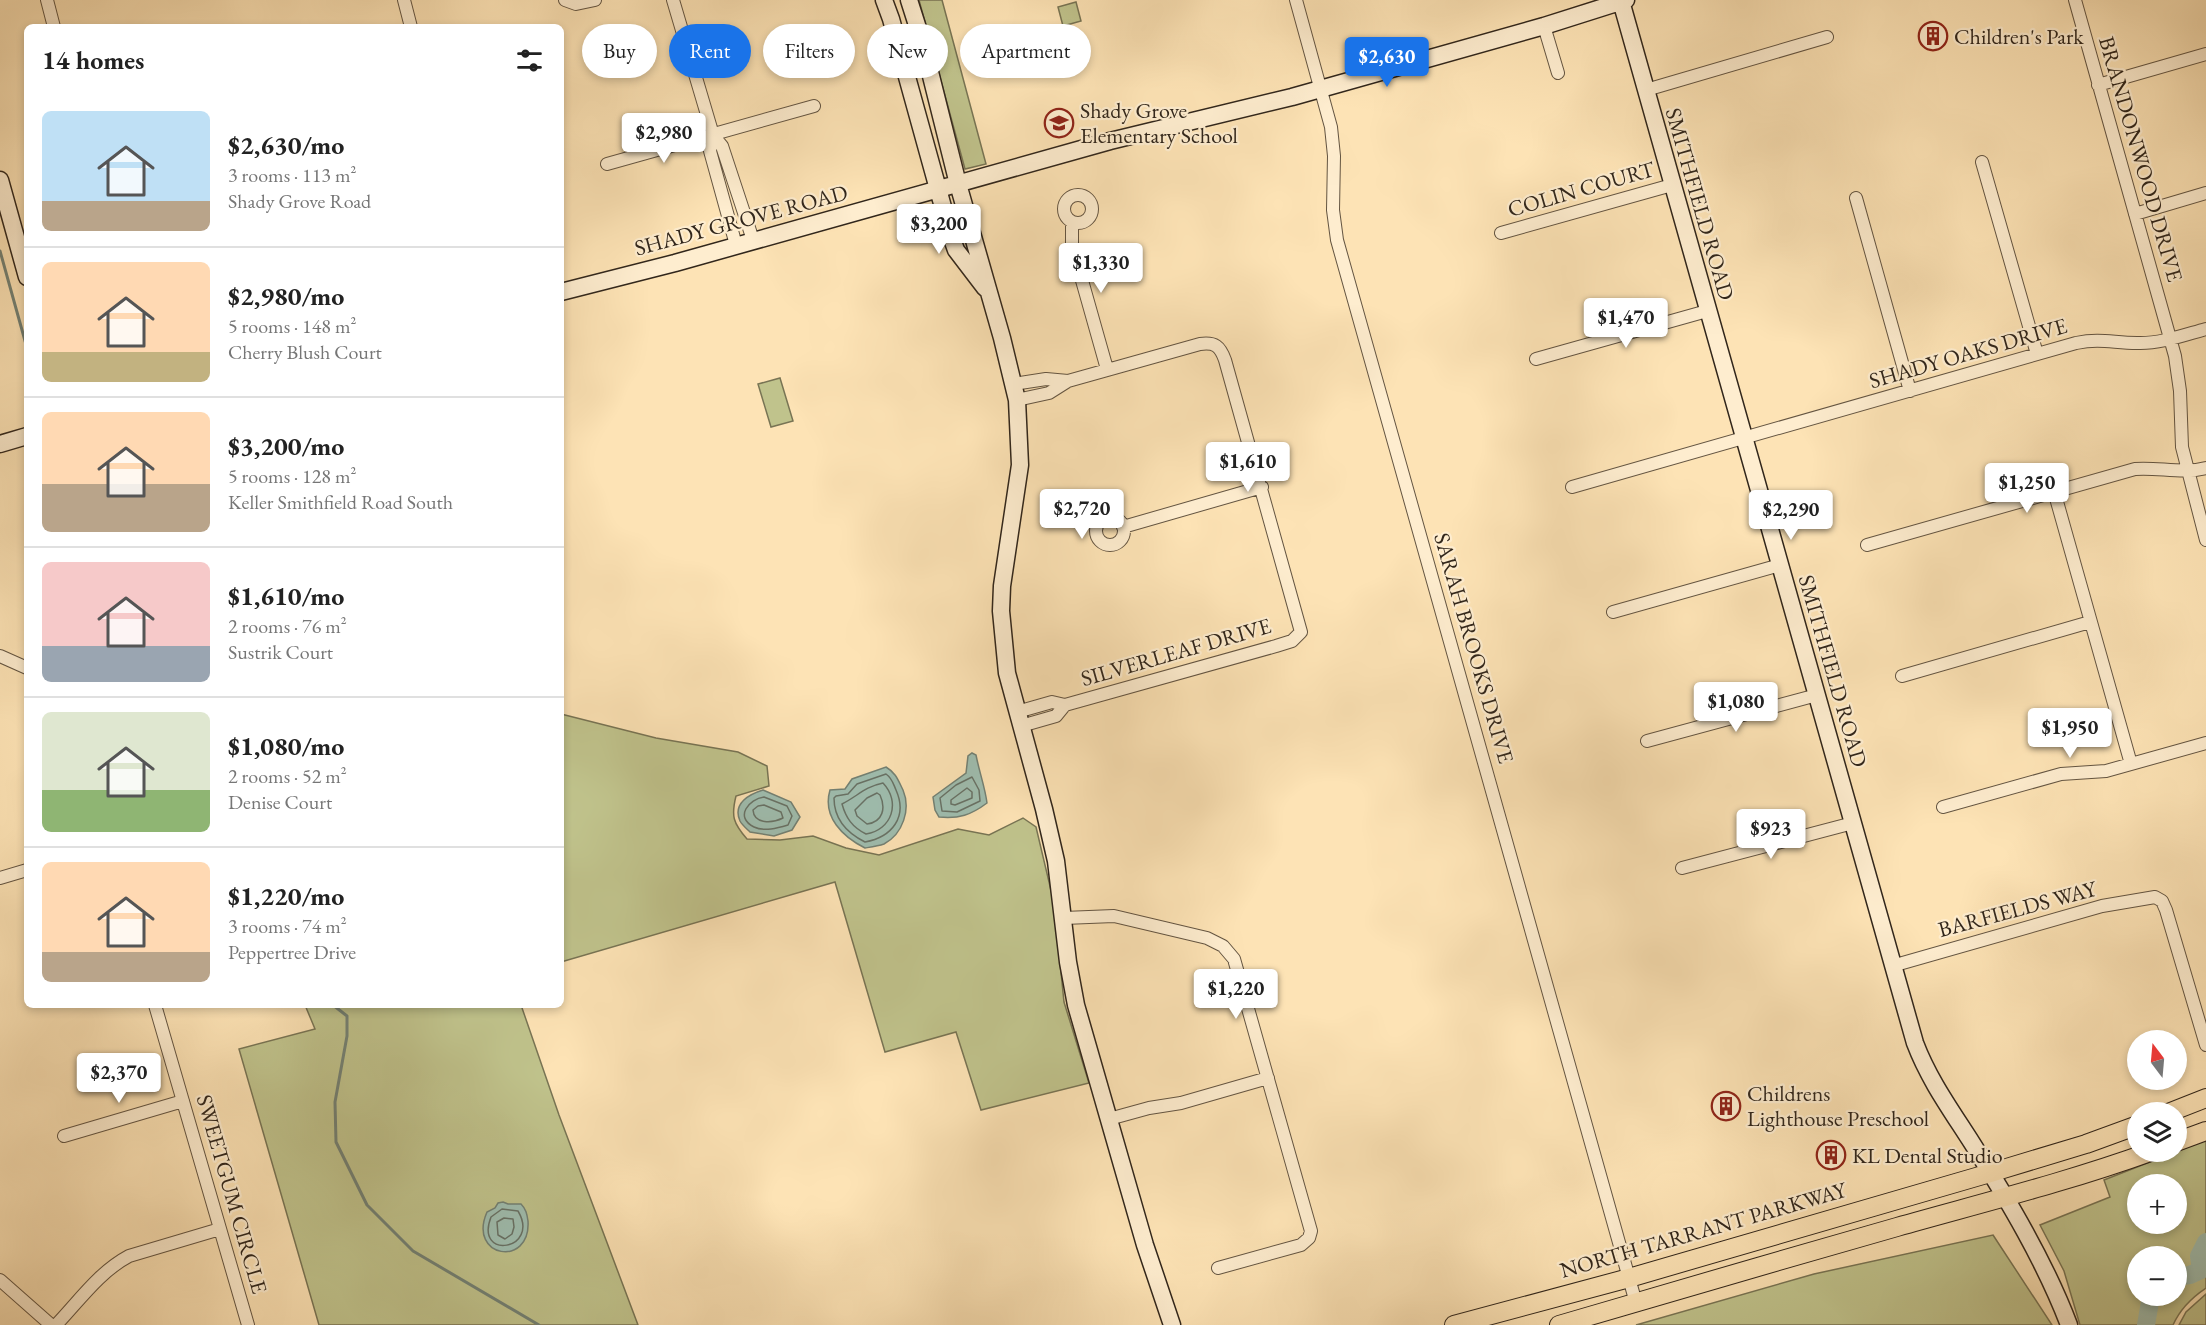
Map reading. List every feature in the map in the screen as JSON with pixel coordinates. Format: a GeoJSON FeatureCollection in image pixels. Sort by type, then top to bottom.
{"type":"FeatureCollection","features":[{"type":"Feature","properties":{"kind":"main road"},"geometry":{"type":"LineString","coordinates":[[884,0],[956,250],[990,297]]}},
{"type":"Feature","properties":{"kind":"main road"},"geometry":{"type":"LineString","coordinates":[[909,0],[923,44],[958,184],[1015,392],[1020,465],[1006,554],[1001,611],[1007,673],[1053,851],[1076,1005],[1145,1245],[1172,1325]]}},
{"type":"Feature","properties":{"kind":"main road","name":"SHADY GROVE ROAD"},"geometry":{"type":"LineString","coordinates":[[564,291],[939,190],[1110,141],[1322,88],[1544,26],[1622,0]]}},
{"type":"Feature","properties":{"kind":"main road","name":"SMITHFIELD ROAD"},"geometry":{"type":"LineString","coordinates":[[1622,0],[1707,311],[1915,1043],[1926,1070],[2042,1263],[2059,1297],[2069,1325]]}},
{"type":"Feature","properties":{"kind":"main road"},"geometry":{"type":"LineString","coordinates":[[0,180],[24,266]]}},
{"type":"Feature","properties":{"kind":"main road"},"geometry":{"type":"LineString","coordinates":[[0,444],[24,437]]}},
{"type":"Feature","properties":{"kind":"main road"},"geometry":{"type":"LineString","coordinates":[[2187,1106],[2206,1098]]}},
{"type":"Feature","properties":{"kind":"main road","name":"NORTH TARRANT PARKWAY"},"geometry":{"type":"LineString","coordinates":[[1454,1325],[1629,1278],[1990,1173],[2127,1129]]}},
{"type":"Feature","properties":{"kind":"main road"},"geometry":{"type":"LineString","coordinates":[[2187,1138],[2206,1131]]}},
{"type":"Feature","properties":{"kind":"main road"},"geometry":{"type":"LineString","coordinates":[[1559,1325],[2005,1198],[2127,1160]]}},
{"type":"Feature","properties":{"kind":"street"},"geometry":{"type":"LineString","coordinates":[[47,0],[53,24]]}},
{"type":"Feature","properties":{"kind":"street"},"geometry":{"type":"LineString","coordinates":[[404,0],[410,24]]}},
{"type":"Feature","properties":{"kind":"street"},"geometry":{"type":"LineString","coordinates":[[566,1],[576,4],[595,0]]}},
{"type":"Feature","properties":{"kind":"street"},"geometry":{"type":"LineString","coordinates":[[674,0],[713,135],[722,146],[753,240]]}},
{"type":"Feature","properties":{"kind":"street","name":"SARAH BROOKS DRIVE"},"geometry":{"type":"LineString","coordinates":[[1296,0],[1331,127],[1334,146],[1333,210],[1337,240],[1636,1303]]}},
{"type":"Feature","properties":{"kind":"street","name":"BRANDONWOOD DRIVE"},"geometry":{"type":"LineString","coordinates":[[2075,0],[2170,339],[2178,372],[2182,447],[2206,540]]}},
{"type":"Feature","properties":{"kind":"street"},"geometry":{"type":"LineString","coordinates":[[1544,26],[1558,73]]}},
{"type":"Feature","properties":{"kind":"street"},"geometry":{"type":"LineString","coordinates":[[1646,90],[1827,37]]}},
{"type":"Feature","properties":{"kind":"street"},"geometry":{"type":"LineString","coordinates":[[2098,85],[2206,54]]}},
{"type":"Feature","properties":{"kind":"street"},"geometry":{"type":"LineString","coordinates":[[608,164],[814,106]]}},
{"type":"Feature","properties":{"kind":"street"},"geometry":{"type":"LineString","coordinates":[[713,135],[710,151],[736,245]]}},
{"type":"Feature","properties":{"kind":"street"},"geometry":{"type":"LineString","coordinates":[[1982,162],[2037,354]]}},
{"type":"Feature","properties":{"kind":"street","name":"COLIN COURT"},"geometry":{"type":"LineString","coordinates":[[1501,233],[1672,185]]}},
{"type":"Feature","properties":{"kind":"street"},"geometry":{"type":"LineString","coordinates":[[2135,214],[2206,193]]}},
{"type":"Feature","properties":{"kind":"street"},"geometry":{"type":"LineString","coordinates":[[1856,198],[1910,391]]}},
{"type":"Feature","properties":{"kind":"street"},"geometry":{"type":"LineString","coordinates":[[1072,222],[1072,245],[1107,369]]}},
{"type":"Feature","properties":{"kind":"street"},"geometry":{"type":"LineString","coordinates":[[1536,359],[1707,311]]}},
{"type":"Feature","properties":{"kind":"street","name":"SHADY OAKS DRIVE"},"geometry":{"type":"LineString","coordinates":[[1572,487],[2092,340],[2108,339],[2138,344],[2170,339],[2206,329]]}},
{"type":"Feature","properties":{"kind":"street"},"geometry":{"type":"LineString","coordinates":[[1015,392],[1046,379],[1068,381],[1200,344],[1214,343],[1222,351],[1262,487],[1123,527]]}},
{"type":"Feature","properties":{"kind":"street"},"geometry":{"type":"LineString","coordinates":[[1867,545],[2134,469],[2187,471],[2206,468]]}},
{"type":"Feature","properties":{"kind":"street","name":"SILVERLEAF DRIVE"},"geometry":{"type":"LineString","coordinates":[[1019,719],[1052,702],[1065,705],[1276,646],[1297,638],[1301,632],[1300,623],[1262,487]]}},
{"type":"Feature","properties":{"kind":"street"},"geometry":{"type":"LineString","coordinates":[[2054,491],[2132,764]]}},
{"type":"Feature","properties":{"kind":"street"},"geometry":{"type":"LineString","coordinates":[[1613,612],[1780,565]]}},
{"type":"Feature","properties":{"kind":"street"},"geometry":{"type":"LineString","coordinates":[[1902,675],[2090,622]]}},
{"type":"Feature","properties":{"kind":"street"},"geometry":{"type":"LineString","coordinates":[[0,656],[24,667]]}},
{"type":"Feature","properties":{"kind":"street"},"geometry":{"type":"LineString","coordinates":[[1647,741],[1817,695]]}},
{"type":"Feature","properties":{"kind":"street"},"geometry":{"type":"LineString","coordinates":[[1943,807],[2061,774],[2106,771],[2206,743]]}},
{"type":"Feature","properties":{"kind":"street"},"geometry":{"type":"LineString","coordinates":[[1682,868],[1853,823]]}},
{"type":"Feature","properties":{"kind":"street"},"geometry":{"type":"LineString","coordinates":[[0,878],[24,871]]}},
{"type":"Feature","properties":{"kind":"street","name":"BARFIELDS WAY"},"geometry":{"type":"LineString","coordinates":[[1892,966],[2102,906],[2155,897],[2162,901],[2166,910],[2206,1045]]}},
{"type":"Feature","properties":{"kind":"street"},"geometry":{"type":"LineString","coordinates":[[1064,918],[1114,916],[1207,938],[1223,946],[1231,954],[1236,965],[1310,1226],[1310,1233],[1305,1242],[1218,1268]]}},
{"type":"Feature","properties":{"kind":"street","name":"SWEETGUM CIRCLE"},"geometry":{"type":"LineString","coordinates":[[156,1008],[248,1325]]}},
{"type":"Feature","properties":{"kind":"street"},"geometry":{"type":"LineString","coordinates":[[1109,1119],[1149,1107],[1181,1103],[1268,1078]]}},
{"type":"Feature","properties":{"kind":"street"},"geometry":{"type":"LineString","coordinates":[[64,1136],[183,1101]]}},
{"type":"Feature","properties":{"kind":"street"},"geometry":{"type":"LineString","coordinates":[[56,1325],[105,1272],[129,1256],[220,1229]]}},
{"type":"Feature","properties":{"kind":"street"},"geometry":{"type":"LineString","coordinates":[[0,1280],[51,1325]]}},
{"type":"Feature","properties":{"kind":"green space"},"geometry":{"type":"Polygon","coordinates":[[[919,0],[942,0],[960,67],[960,78],[963,78],[986,164],[965,169],[940,78],[948,78],[948,24],[926,24],[919,0]]]}},
{"type":"Feature","properties":{"kind":"green space"},"geometry":{"type":"Polygon","coordinates":[[[1076,2],[1081,21],[1062,24],[1058,7],[1076,2]]]}},
{"type":"Feature","properties":{"kind":"green space"},"geometry":{"type":"Polygon","coordinates":[[[780,378],[793,421],[771,427],[758,384],[780,378]]]}},
{"type":"Feature","properties":{"kind":"green space"},"geometry":{"type":"Polygon","coordinates":[[[564,715],[656,738],[738,752],[767,766],[769,786],[736,796],[734,819],[747,839],[780,840],[813,836],[846,848],[879,855],[958,829],[989,835],[1023,818],[1036,827],[1054,903],[1064,1002],[1089,1083],[981,1110],[956,1032],[885,1052],[835,882],[564,961],[564,715]]]}},
{"type":"Feature","properties":{"kind":"green space"},"geometry":{"type":"Polygon","coordinates":[[[306,1008],[522,1008],[559,1115],[638,1325],[319,1325],[239,1049],[315,1029],[306,1008]]]}},
{"type":"Feature","properties":{"kind":"green space"},"geometry":{"type":"Polygon","coordinates":[[[2206,1140],[2206,1288],[2187,1303],[2187,1246],[2127,1246],[2127,1306],[2185,1306],[2173,1325],[2080,1325],[2064,1271],[2040,1225],[2110,1197],[2104,1180],[2150,1162],[2187,1162],[2187,1147],[2206,1140]]]}},
{"type":"Feature","properties":{"kind":"green space"},"geometry":{"type":"Polygon","coordinates":[[[1993,1235],[2052,1325],[1636,1325],[1814,1274],[1993,1235]]]}},
{"type":"Feature","properties":{"kind":"green space"},"geometry":{"type":"Polygon","coordinates":[[[2206,1294],[2206,1325],[2179,1325],[2186,1312],[2206,1294]]]}},
{"type":"Feature","properties":{"kind":"water"},"geometry":{"type":"Polygon","coordinates":[[[972,753],[976,755],[987,803],[976,811],[964,815],[939,817],[935,810],[933,797],[966,773],[968,756],[972,753]]]}},
{"type":"Feature","properties":{"kind":"water"},"geometry":{"type":"Polygon","coordinates":[[[886,767],[894,774],[903,790],[906,813],[900,828],[891,840],[865,848],[849,838],[836,825],[829,809],[830,790],[845,789],[852,779],[886,767]]]}},
{"type":"Feature","properties":{"kind":"water"},"geometry":{"type":"Polygon","coordinates":[[[763,790],[791,802],[800,817],[792,830],[774,836],[750,832],[741,822],[738,815],[740,804],[748,797],[763,790]]]}},
{"type":"Feature","properties":{"kind":"water"},"geometry":{"type":"Polygon","coordinates":[[[498,1203],[521,1204],[528,1218],[526,1236],[520,1246],[511,1251],[501,1251],[492,1247],[485,1239],[483,1228],[487,1212],[495,1208],[498,1203]]]}},
{"type":"Feature","properties":{"kind":"waterway"},"geometry":{"type":"LineString","coordinates":[[0,251],[24,337]]}},
{"type":"Feature","properties":{"kind":"waterway"},"geometry":{"type":"LineString","coordinates":[[337,1008],[347,1016],[347,1036],[335,1102],[336,1142],[367,1205],[413,1251],[539,1325]]}},
{"type":"Feature","properties":{"kind":"waterway"},"geometry":{"type":"LineString","coordinates":[[2187,1275],[2201,1270],[2199,1256],[2206,1242]]}},
{"type":"Feature","properties":{"kind":"waterway"},"geometry":{"type":"LineString","coordinates":[[2146,1325],[2149,1306]]}},
{"type":"Feature","properties":{"kind":"place","name":"Children's Park"},"geometry":{"type":"Point","coordinates":[1933,36]}},
{"type":"Feature","properties":{"kind":"place","name":"Shady Grove Elementary School"},"geometry":{"type":"Point","coordinates":[1059,123]}},
{"type":"Feature","properties":{"kind":"place","name":"Childrens Lighthouse Preschool"},"geometry":{"type":"Point","coordinates":[1726,1106]}},
{"type":"Feature","properties":{"kind":"place","name":"KL Dental Studio"},"geometry":{"type":"Point","coordinates":[1831,1155]}}]}
